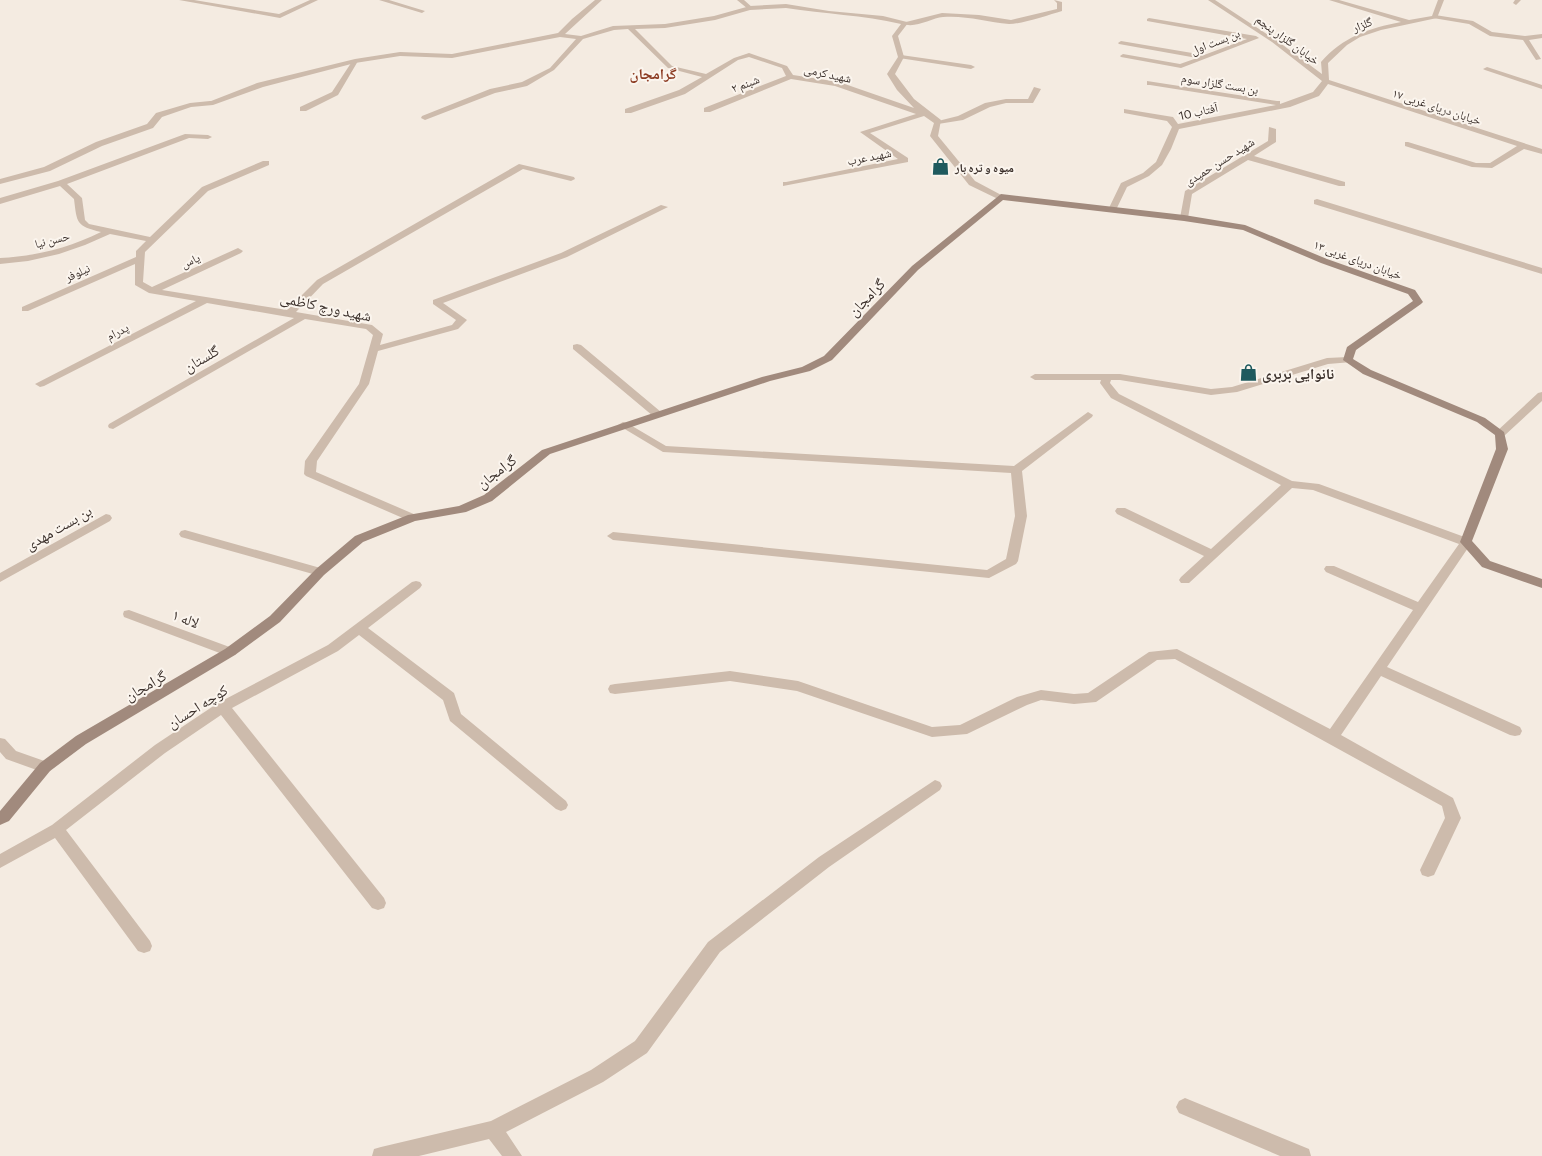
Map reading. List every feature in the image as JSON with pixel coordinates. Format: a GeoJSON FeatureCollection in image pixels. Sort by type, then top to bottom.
{"type":"FeatureCollection","features":[{"type":"Feature","properties":{"kind":"street"},"geometry":{"type":"LineString","coordinates":[[182,0],[280,16],[314,0]]}},
{"type":"Feature","properties":{"kind":"street"},"geometry":{"type":"LineString","coordinates":[[382,0],[422,11]]}},
{"type":"Feature","properties":{"kind":"street"},"geometry":{"type":"LineString","coordinates":[[560,35],[574,20],[599,0]]}},
{"type":"Feature","properties":{"kind":"street"},"geometry":{"type":"LineString","coordinates":[[740,0],[750,8]]}},
{"type":"Feature","properties":{"kind":"street"},"geometry":{"type":"LineString","coordinates":[[0,182],[47,169],[99,144],[150,126],[159,115],[190,105],[210,102],[260,85],[355,61],[400,54],[452,56],[560,35],[582,38],[613,28],[681,23],[714,18],[750,8],[786,6],[829,13],[883,18],[905,23],[923,21],[942,15],[979,17],[1011,22],[1060,10],[1060,3],[1057,0]]}},
{"type":"Feature","properties":{"kind":"street","name":"خیابان گلزار پنجم"},"geometry":{"type":"LineString","coordinates":[[1211,0],[1274,41],[1326,81]]}},
{"type":"Feature","properties":{"kind":"street"},"geometry":{"type":"LineString","coordinates":[[1332,0],[1413,23]]}},
{"type":"Feature","properties":{"kind":"street"},"geometry":{"type":"LineString","coordinates":[[1441,0],[1435,17],[1471,22],[1490,34],[1525,38],[1542,36]]}},
{"type":"Feature","properties":{"kind":"street","name":"گلزار"},"geometry":{"type":"LineString","coordinates":[[1326,81],[1324,62],[1348,41],[1388,26],[1413,23],[1435,17]]}},
{"type":"Feature","properties":{"kind":"street"},"geometry":{"type":"LineString","coordinates":[[1149,20],[1274,41]]}},
{"type":"Feature","properties":{"kind":"street"},"geometry":{"type":"LineString","coordinates":[[905,23],[895,36],[901,57],[891,74],[896,84],[924,114],[938,122],[960,118],[988,105],[1006,101],[1030,101],[1037,89]]}},
{"type":"Feature","properties":{"kind":"street"},"geometry":{"type":"LineString","coordinates":[[630,28],[670,67],[706,76]]}},
{"type":"Feature","properties":{"kind":"street"},"geometry":{"type":"LineString","coordinates":[[425,118],[494,91],[524,84],[552,69],[582,38]]}},
{"type":"Feature","properties":{"kind":"street","name":"بن بست اول"},"geometry":{"type":"LineString","coordinates":[[1123,56],[1181,66],[1256,38]]}},
{"type":"Feature","properties":{"kind":"street"},"geometry":{"type":"LineString","coordinates":[[1525,38],[1538,59]]}},
{"type":"Feature","properties":{"kind":"street"},"geometry":{"type":"LineString","coordinates":[[1121,43],[1206,57]]}},
{"type":"Feature","properties":{"kind":"street","name":"شهید کرمی"},"geometry":{"type":"LineString","coordinates":[[628,111],[682,92],[736,59],[749,55],[785,67],[790,77],[836,84],[924,114]]}},
{"type":"Feature","properties":{"kind":"street"},"geometry":{"type":"LineString","coordinates":[[901,57],[971,66]]}},
{"type":"Feature","properties":{"kind":"street"},"geometry":{"type":"LineString","coordinates":[[303,110],[335,93],[355,61]]}},
{"type":"Feature","properties":{"kind":"street"},"geometry":{"type":"LineString","coordinates":[[1486,69],[1542,87]]}},
{"type":"Feature","properties":{"kind":"street","name":"شبنم ۲"},"geometry":{"type":"LineString","coordinates":[[707,110],[790,77]]}},
{"type":"Feature","properties":{"kind":"street","name":"آفتاب 10"},"geometry":{"type":"LineString","coordinates":[[1112,210],[1124,185],[1147,176],[1162,162],[1176,127],[1287,105],[1316,94],[1326,81]]}},
{"type":"Feature","properties":{"kind":"street","name":"خیابان دریای غربی ۱۷"},"geometry":{"type":"LineString","coordinates":[[1326,81],[1542,152]]}},
{"type":"Feature","properties":{"kind":"street","name":"بن بست گلزار سوم"},"geometry":{"type":"LineString","coordinates":[[1150,83],[1287,105]]}},
{"type":"Feature","properties":{"kind":"street"},"geometry":{"type":"LineString","coordinates":[[1127,111],[1170,119],[1176,127]]}},
{"type":"Feature","properties":{"kind":"street","name":"شهید عرب"},"geometry":{"type":"LineString","coordinates":[[786,184],[905,160],[864,132],[924,114]]}},
{"type":"Feature","properties":{"kind":"street"},"geometry":{"type":"LineString","coordinates":[[938,122],[934,136],[972,183],[1002,197]]}},
{"type":"Feature","properties":{"kind":"street","name":"شهید حسن حمیدی"},"geometry":{"type":"LineString","coordinates":[[1184,218],[1188,193],[1272,142],[1272,129]]}},
{"type":"Feature","properties":{"kind":"street"},"geometry":{"type":"LineString","coordinates":[[0,201],[61,183],[188,136],[208,138]]}},
{"type":"Feature","properties":{"kind":"street"},"geometry":{"type":"LineString","coordinates":[[1408,144],[1475,165],[1492,166],[1523,146]]}},
{"type":"Feature","properties":{"kind":"street"},"geometry":{"type":"LineString","coordinates":[[1247,157],[1342,184]]}},
{"type":"Feature","properties":{"kind":"street"},"geometry":{"type":"LineString","coordinates":[[152,291],[138,283],[141,251],[205,189],[266,163]]}},
{"type":"Feature","properties":{"kind":"street"},"geometry":{"type":"LineString","coordinates":[[290,313],[320,282],[522,166],[571,179]]}},
{"type":"Feature","properties":{"kind":"street"},"geometry":{"type":"LineString","coordinates":[[61,183],[78,198],[81,220],[86,226],[107,232],[152,240]]}},
{"type":"Feature","properties":{"kind":"street","name":"خیابان دریای غربی ۱۳"},"geometry":{"type":"LineString","coordinates":[[1002,197],[1184,218],[1245,228],[1324,261],[1412,292],[1418,302],[1351,348],[1348,360]]}},
{"type":"Feature","properties":{"kind":"street","name":"گرامجان"},"geometry":{"type":"LineString","coordinates":[[0,819],[45,767],[80,740],[230,652],[275,619],[320,572],[358,539],[412,518],[462,509],[488,498],[546,452],[766,379],[806,369],[828,358],[915,268],[1002,197]]}},
{"type":"Feature","properties":{"kind":"street"},"geometry":{"type":"LineString","coordinates":[[1318,202],[1542,271]]}},
{"type":"Feature","properties":{"kind":"street"},"geometry":{"type":"LineString","coordinates":[[375,349],[455,327],[462,320],[436,302],[564,255],[664,207]]}},
{"type":"Feature","properties":{"kind":"street","name":"حسن نیا"},"geometry":{"type":"LineString","coordinates":[[0,261],[16,260],[85,244],[107,232]]}},
{"type":"Feature","properties":{"kind":"street","name":"یاس"},"geometry":{"type":"LineString","coordinates":[[152,291],[238,251]]}},
{"type":"Feature","properties":{"kind":"street","name":"نیلوفر"},"geometry":{"type":"LineString","coordinates":[[25,309],[139,259]]}},
{"type":"Feature","properties":{"kind":"street","name":"شهید ورچ کاظمی"},"geometry":{"type":"LineString","coordinates":[[152,291],[369,327],[378,334],[364,384],[311,460],[310,474],[412,518]]}},
{"type":"Feature","properties":{"kind":"street","name":"پدرام"},"geometry":{"type":"LineString","coordinates":[[40,384],[206,300]]}},
{"type":"Feature","properties":{"kind":"street","name":"گلستان"},"geometry":{"type":"LineString","coordinates":[[113,426],[304,316]]}},
{"type":"Feature","properties":{"kind":"street"},"geometry":{"type":"LineString","coordinates":[[577,347],[657,414]]}},
{"type":"Feature","properties":{"kind":"street"},"geometry":{"type":"LineString","coordinates":[[1035,378],[1120,377],[1211,392],[1233,390],[1328,361],[1348,360],[1366,372],[1480,420],[1500,434],[1502,449],[1466,542],[1332,737]]}},
{"type":"Feature","properties":{"kind":"street"},"geometry":{"type":"LineString","coordinates":[[1106,378],[1105,383],[1115,396],[1289,484],[1315,486],[1466,542],[1486,564],[1542,584]]}},
{"type":"Feature","properties":{"kind":"street"},"geometry":{"type":"LineString","coordinates":[[1500,434],[1542,395]]}},
{"type":"Feature","properties":{"kind":"street"},"geometry":{"type":"LineString","coordinates":[[623,425],[663,449],[1016,470],[1088,415]]}},
{"type":"Feature","properties":{"kind":"street"},"geometry":{"type":"LineString","coordinates":[[613,536],[989,574],[1012,561],[1021,516],[1016,470]]}},
{"type":"Feature","properties":{"kind":"street"},"geometry":{"type":"LineString","coordinates":[[1185,580],[1289,484]]}},
{"type":"Feature","properties":{"kind":"street"},"geometry":{"type":"LineString","coordinates":[[1121,511],[1213,555]]}},
{"type":"Feature","properties":{"kind":"street","name":"بن بست مهدی"},"geometry":{"type":"LineString","coordinates":[[0,578],[106,518]]}},
{"type":"Feature","properties":{"kind":"street"},"geometry":{"type":"LineString","coordinates":[[184,534],[320,572]]}},
{"type":"Feature","properties":{"kind":"street"},"geometry":{"type":"LineString","coordinates":[[1330,569],[1421,608]]}},
{"type":"Feature","properties":{"kind":"street","name":"کوچه احسان"},"geometry":{"type":"LineString","coordinates":[[0,862],[57,829],[160,749],[223,707],[333,648],[416,585]]}},
{"type":"Feature","properties":{"kind":"street","name":"لاله ۱"},"geometry":{"type":"LineString","coordinates":[[129,614],[230,652]]}},
{"type":"Feature","properties":{"kind":"street"},"geometry":{"type":"LineString","coordinates":[[359,628],[448,697],[455,717],[561,805]]}},
{"type":"Feature","properties":{"kind":"street"},"geometry":{"type":"LineString","coordinates":[[615,689],[730,676],[798,686],[932,732],[962,730],[1022,701],[1041,695],[1074,699],[1091,698],[1154,655],[1177,654],[1448,802],[1453,818],[1428,870]]}},
{"type":"Feature","properties":{"kind":"street"},"geometry":{"type":"LineString","coordinates":[[1379,669],[1515,731]]}},
{"type":"Feature","properties":{"kind":"street"},"geometry":{"type":"LineString","coordinates":[[223,707],[378,903]]}},
{"type":"Feature","properties":{"kind":"street"},"geometry":{"type":"LineString","coordinates":[[0,743],[11,755],[45,767]]}},
{"type":"Feature","properties":{"kind":"street"},"geometry":{"type":"LineString","coordinates":[[381,1156],[493,1129],[597,1076],[640,1047],[714,947],[824,862],[935,786]]}},
{"type":"Feature","properties":{"kind":"street"},"geometry":{"type":"LineString","coordinates":[[57,829],[144,946]]}},
{"type":"Feature","properties":{"kind":"street"},"geometry":{"type":"LineString","coordinates":[[1185,1107],[1302,1156]]}},
{"type":"Feature","properties":{"kind":"street"},"geometry":{"type":"LineString","coordinates":[[493,1129],[513,1156]]}},
{"type":"Feature","properties":{"kind":"place","name":"میوه و تره بار"},"geometry":{"type":"Point","coordinates":[941,167]}},
{"type":"Feature","properties":{"kind":"place","name":"نانوایی بربری"},"geometry":{"type":"Point","coordinates":[1248,373]}},
{"type":"Feature","properties":{"kind":"district","name":"گرامجان"},"geometry":{"type":"Point","coordinates":[653,73]}}]}
